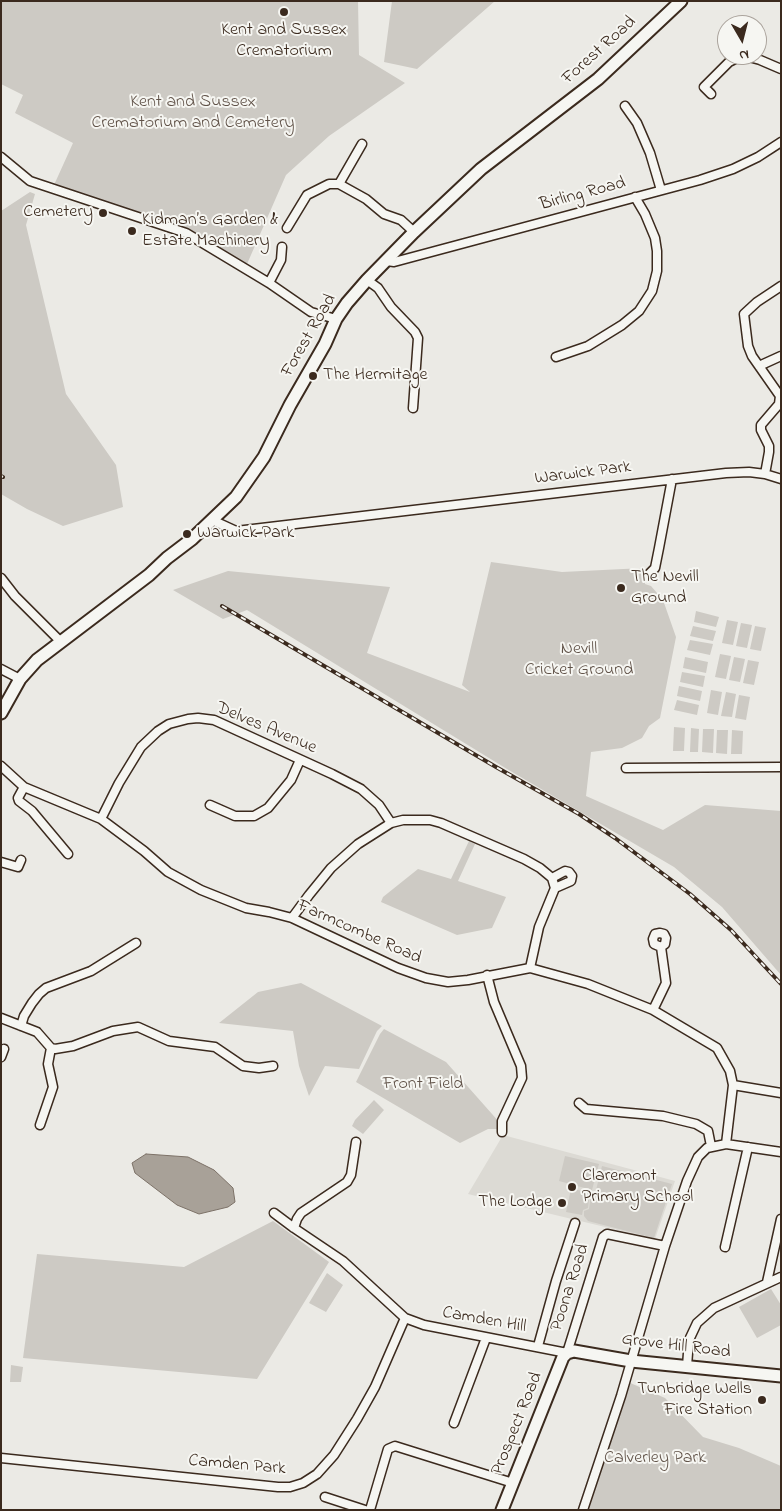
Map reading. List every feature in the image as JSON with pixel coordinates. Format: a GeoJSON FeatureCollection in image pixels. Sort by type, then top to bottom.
{"type":"FeatureCollection","features":[{"type":"Feature","properties":{"kind":"street","name":"Forest Road"},"geometry":{"type":"LineString","coordinates":[[1,712],[20,679],[37,660],[149,575],[236,497],[264,457],[325,344],[336,319],[367,280],[414,232],[498,154],[598,79],[681,1]]}},
{"type":"Feature","properties":{"kind":"street"},"geometry":{"type":"LineString","coordinates":[[711,94],[704,87],[729,62],[740,56],[749,56],[781,69]]}},
{"type":"Feature","properties":{"kind":"street"},"geometry":{"type":"LineString","coordinates":[[624,106],[637,123],[650,153],[661,190]]}},
{"type":"Feature","properties":{"kind":"street","name":"Birling Road"},"geometry":{"type":"LineString","coordinates":[[387,261],[394,262],[700,180],[733,169],[758,157],[781,142]]}},
{"type":"Feature","properties":{"kind":"street"},"geometry":{"type":"LineString","coordinates":[[339,184],[362,144]]}},
{"type":"Feature","properties":{"kind":"street"},"geometry":{"type":"LineString","coordinates":[[1,157],[30,181],[186,233],[312,312],[336,319]]}},
{"type":"Feature","properties":{"kind":"street"},"geometry":{"type":"LineString","coordinates":[[287,228],[307,195],[329,184],[339,184],[366,199],[384,214],[401,220],[414,232]]}},
{"type":"Feature","properties":{"kind":"street"},"geometry":{"type":"LineString","coordinates":[[556,357],[588,346],[622,325],[639,311],[652,291],[657,272],[657,251],[651,227],[635,197]]}},
{"type":"Feature","properties":{"kind":"street"},"geometry":{"type":"LineString","coordinates":[[268,283],[281,260],[282,247]]}},
{"type":"Feature","properties":{"kind":"street"},"geometry":{"type":"LineString","coordinates":[[367,280],[378,288],[418,338],[413,408]]}},
{"type":"Feature","properties":{"kind":"street"},"geometry":{"type":"LineString","coordinates":[[764,474],[769,446],[761,430],[761,425],[779,404],[780,396],[752,356],[741,313],[781,286]]}},
{"type":"Feature","properties":{"kind":"street"},"geometry":{"type":"LineString","coordinates":[[759,366],[781,356]]}},
{"type":"Feature","properties":{"kind":"street","name":"Warwick Park"},"geometry":{"type":"LineString","coordinates":[[212,520],[236,531],[672,479],[749,472],[781,479]]}},
{"type":"Feature","properties":{"kind":"street"},"geometry":{"type":"LineString","coordinates":[[649,574],[655,568],[660,548],[672,479]]}},
{"type":"Feature","properties":{"kind":"street"},"geometry":{"type":"LineString","coordinates":[[1,578],[15,596],[60,642]]}},
{"type":"Feature","properties":{"kind":"street"},"geometry":{"type":"LineString","coordinates":[[1,669],[20,679]]}},
{"type":"Feature","properties":{"kind":"street","name":"Delves Avenue"},"geometry":{"type":"LineString","coordinates":[[101,819],[119,783],[141,747],[158,731],[169,724],[188,719],[214,720],[361,789],[379,805],[391,823]]}},
{"type":"Feature","properties":{"kind":"street"},"geometry":{"type":"LineString","coordinates":[[210,805],[235,816],[254,816],[268,808],[291,780],[300,760]]}},
{"type":"Feature","properties":{"kind":"street","name":"Farmcombe Road"},"geometry":{"type":"LineString","coordinates":[[1,766],[24,787],[101,819],[144,851],[168,872],[201,890],[246,908],[292,918],[398,968],[426,978],[448,982],[530,968],[588,984],[653,1010],[717,1048],[730,1071],[733,1085],[726,1144]]}},
{"type":"Feature","properties":{"kind":"street"},"geometry":{"type":"LineString","coordinates":[[626,768],[781,767]]}},
{"type":"Feature","properties":{"kind":"street"},"geometry":{"type":"LineString","coordinates":[[24,787],[18,798],[19,801],[32,811],[68,854]]}},
{"type":"Feature","properties":{"kind":"street"},"geometry":{"type":"LineString","coordinates":[[292,918],[308,895],[331,868],[358,844],[391,823],[416,819],[441,823],[524,859],[540,868],[552,878],[555,888],[539,927],[530,968]]}},
{"type":"Feature","properties":{"kind":"street"},"geometry":{"type":"LineString","coordinates":[[1,862],[18,867],[21,860]]}},
{"type":"Feature","properties":{"kind":"street"},"geometry":{"type":"LineString","coordinates":[[552,878],[565,871],[569,872],[572,876],[570,881],[555,888]]}},
{"type":"Feature","properties":{"kind":"street"},"geometry":{"type":"LineString","coordinates":[[21,1026],[32,1002],[46,988],[91,971],[136,943]]}},
{"type":"Feature","properties":{"kind":"street"},"geometry":{"type":"LineString","coordinates":[[653,1010],[666,983],[661,947]]}},
{"type":"Feature","properties":{"kind":"street"},"geometry":{"type":"LineString","coordinates":[[487,975],[494,1002],[521,1066],[522,1078],[502,1121],[502,1132]]}},
{"type":"Feature","properties":{"kind":"street"},"geometry":{"type":"LineString","coordinates":[[1,1018],[37,1032],[51,1048],[64,1048],[112,1032],[138,1028],[169,1041],[215,1047],[243,1066],[269,1066],[266,1077]]}},
{"type":"Feature","properties":{"kind":"street"},"geometry":{"type":"LineString","coordinates":[[40,1125],[54,1086],[48,1064],[51,1048]]}},
{"type":"Feature","properties":{"kind":"street"},"geometry":{"type":"LineString","coordinates":[[1,1057],[4,1049]]}},
{"type":"Feature","properties":{"kind":"street"},"geometry":{"type":"LineString","coordinates":[[733,1085],[781,1093]]}},
{"type":"Feature","properties":{"kind":"street"},"geometry":{"type":"LineString","coordinates":[[579,1103],[586,1109],[663,1116],[696,1124],[708,1131],[711,1146]]}},
{"type":"Feature","properties":{"kind":"street"},"geometry":{"type":"LineString","coordinates":[[34,1113],[42,1116]]}},
{"type":"Feature","properties":{"kind":"street"},"geometry":{"type":"LineString","coordinates":[[294,1228],[308,1201],[324,1196],[347,1182],[351,1175],[356,1142]]}},
{"type":"Feature","properties":{"kind":"street"},"geometry":{"type":"LineString","coordinates":[[583,1510],[631,1361],[665,1246],[694,1165],[703,1150],[711,1146],[726,1144],[781,1152]]}},
{"type":"Feature","properties":{"kind":"street"},"geometry":{"type":"LineString","coordinates":[[725,1247],[748,1147]]}},
{"type":"Feature","properties":{"kind":"street"},"geometry":{"type":"LineString","coordinates":[[274,1213],[343,1261],[405,1318]]}},
{"type":"Feature","properties":{"kind":"street"},"geometry":{"type":"LineString","coordinates":[[767,1282],[781,1219]]}},
{"type":"Feature","properties":{"kind":"street"},"geometry":{"type":"LineString","coordinates":[[538,1346],[574,1223]]}},
{"type":"Feature","properties":{"kind":"street","name":"Poona Road"},"geometry":{"type":"LineString","coordinates":[[567,1353],[603,1237],[607,1234],[665,1246]]}},
{"type":"Feature","properties":{"kind":"street"},"geometry":{"type":"LineString","coordinates":[[687,1366],[689,1340],[697,1323],[714,1308],[781,1277]]}},
{"type":"Feature","properties":{"kind":"street","name":"Camden Hill"},"geometry":{"type":"LineString","coordinates":[[405,1318],[424,1325],[567,1353]]}},
{"type":"Feature","properties":{"kind":"street","name":"Camden Park"},"geometry":{"type":"LineString","coordinates":[[1,1458],[278,1487],[290,1487],[303,1483],[317,1474],[334,1455],[357,1419],[375,1387],[405,1318]]}},
{"type":"Feature","properties":{"kind":"street"},"geometry":{"type":"LineString","coordinates":[[454,1423],[486,1338]]}},
{"type":"Feature","properties":{"kind":"street","name":"Grove Hill Road"},"geometry":{"type":"LineString","coordinates":[[567,1353],[574,1351],[631,1361],[781,1376]]}},
{"type":"Feature","properties":{"kind":"street","name":"Prospect Road"},"geometry":{"type":"LineString","coordinates":[[502,1510],[563,1357],[567,1353]]}},
{"type":"Feature","properties":{"kind":"street"},"geometry":{"type":"LineString","coordinates":[[370,1510],[388,1449],[395,1446],[513,1483]]}},
{"type":"Feature","properties":{"kind":"street"},"geometry":{"type":"LineString","coordinates":[[325,1498],[365,1510]]}},
{"type":"Feature","properties":{"kind":"shaded area","name":"Claremont Primary School"},"geometry":{"type":"Polygon","coordinates":[[[503,1135],[675,1181],[655,1239],[468,1194],[503,1135]]]}},
{"type":"Feature","properties":{"kind":"shaded area"},"geometry":{"type":"Polygon","coordinates":[[[146,1154],[188,1157],[214,1170],[233,1188],[235,1202],[228,1207],[199,1214],[177,1205],[135,1173],[132,1163],[146,1154]]]}},
{"type":"Feature","properties":{"kind":"green space","name":"Kent and Sussex Crematorium and Cemetery"},"geometry":{"type":"Polygon","coordinates":[[[1,1],[358,1],[359,55],[405,83],[329,136],[286,175],[247,264],[193,233],[159,219],[54,185],[73,143],[15,113],[23,95],[1,84],[1,1]]]}},
{"type":"Feature","properties":{"kind":"green space"},"geometry":{"type":"Polygon","coordinates":[[[392,1],[495,1],[417,69],[384,62],[392,1]]]}},
{"type":"Feature","properties":{"kind":"green space"},"geometry":{"type":"Polygon","coordinates":[[[30,192],[35,194],[26,225],[66,394],[116,465],[123,507],[63,526],[1,494],[1,211],[30,192]]]}},
{"type":"Feature","properties":{"kind":"green space","name":"Nevill Cricket Ground"},"geometry":{"type":"Polygon","coordinates":[[[491,562],[562,572],[644,568],[645,584],[651,586],[663,600],[676,637],[660,718],[649,726],[642,738],[622,748],[591,752],[586,796],[663,830],[705,805],[781,811],[781,975],[722,907],[674,867],[507,769],[247,610],[223,619],[173,590],[228,571],[390,587],[367,653],[470,692],[462,685],[491,562]]]}},
{"type":"Feature","properties":{"kind":"green space"},"geometry":{"type":"Polygon","coordinates":[[[696,611],[719,617],[716,627],[694,622],[696,611]]]}},
{"type":"Feature","properties":{"kind":"green space"},"geometry":{"type":"Polygon","coordinates":[[[727,620],[738,622],[733,645],[722,643],[727,620]]]}},
{"type":"Feature","properties":{"kind":"green space"},"geometry":{"type":"Polygon","coordinates":[[[741,623],[752,625],[747,648],[736,646],[741,623]]]}},
{"type":"Feature","properties":{"kind":"green space"},"geometry":{"type":"Polygon","coordinates":[[[693,626],[716,631],[713,641],[690,636],[693,626]]]}},
{"type":"Feature","properties":{"kind":"green space"},"geometry":{"type":"Polygon","coordinates":[[[755,626],[766,628],[761,651],[750,649],[755,626]]]}},
{"type":"Feature","properties":{"kind":"green space"},"geometry":{"type":"Polygon","coordinates":[[[690,640],[713,644],[710,655],[687,650],[690,640]]]}},
{"type":"Feature","properties":{"kind":"green space"},"geometry":{"type":"Polygon","coordinates":[[[720,654],[731,656],[726,679],[715,677],[720,654]]]}},
{"type":"Feature","properties":{"kind":"green space"},"geometry":{"type":"Polygon","coordinates":[[[685,657],[708,662],[706,673],[683,668],[685,657]]]}},
{"type":"Feature","properties":{"kind":"green space"},"geometry":{"type":"Polygon","coordinates":[[[734,657],[745,659],[740,682],[729,680],[734,657]]]}},
{"type":"Feature","properties":{"kind":"green space"},"geometry":{"type":"Polygon","coordinates":[[[748,660],[759,662],[754,685],[743,683],[748,660]]]}},
{"type":"Feature","properties":{"kind":"green space"},"geometry":{"type":"Polygon","coordinates":[[[682,672],[705,676],[703,687],[680,682],[682,672]]]}},
{"type":"Feature","properties":{"kind":"green space"},"geometry":{"type":"Polygon","coordinates":[[[679,686],[702,691],[700,701],[677,696],[679,686]]]}},
{"type":"Feature","properties":{"kind":"green space"},"geometry":{"type":"Polygon","coordinates":[[[711,690],[722,692],[718,715],[707,713],[711,690]]]}},
{"type":"Feature","properties":{"kind":"green space"},"geometry":{"type":"Polygon","coordinates":[[[726,692],[736,694],[732,717],[721,716],[726,692]]]}},
{"type":"Feature","properties":{"kind":"green space"},"geometry":{"type":"Polygon","coordinates":[[[739,695],[750,697],[746,720],[735,718],[739,695]]]}},
{"type":"Feature","properties":{"kind":"green space"},"geometry":{"type":"Polygon","coordinates":[[[677,700],[699,705],[697,715],[674,710],[677,700]]]}},
{"type":"Feature","properties":{"kind":"green space"},"geometry":{"type":"Polygon","coordinates":[[[674,727],[685,728],[684,751],[673,751],[674,727]]]}},
{"type":"Feature","properties":{"kind":"green space"},"geometry":{"type":"Polygon","coordinates":[[[691,728],[699,729],[698,752],[690,752],[691,728]]]}},
{"type":"Feature","properties":{"kind":"green space"},"geometry":{"type":"Polygon","coordinates":[[[703,729],[714,729],[713,753],[702,752],[703,729]]]}},
{"type":"Feature","properties":{"kind":"green space"},"geometry":{"type":"Polygon","coordinates":[[[717,730],[728,730],[727,754],[716,753],[717,730]]]}},
{"type":"Feature","properties":{"kind":"green space"},"geometry":{"type":"Polygon","coordinates":[[[732,730],[743,731],[742,754],[731,754],[732,730]]]}},
{"type":"Feature","properties":{"kind":"green space"},"geometry":{"type":"Polygon","coordinates":[[[469,841],[475,844],[458,881],[506,897],[492,928],[457,935],[381,902],[383,897],[418,869],[451,879],[469,841]]]}},
{"type":"Feature","properties":{"kind":"green space"},"geometry":{"type":"Polygon","coordinates":[[[301,983],[382,1026],[377,1031],[359,1069],[325,1066],[309,1096],[299,1066],[293,1031],[219,1023],[258,992],[301,983]]]}},
{"type":"Feature","properties":{"kind":"green space","name":"Front Field"},"geometry":{"type":"Polygon","coordinates":[[[384,1029],[446,1062],[500,1123],[499,1129],[488,1129],[460,1143],[356,1082],[384,1029]]]}},
{"type":"Feature","properties":{"kind":"green space"},"geometry":{"type":"Polygon","coordinates":[[[374,1100],[384,1110],[363,1134],[352,1126],[355,1120],[374,1100]]]}},
{"type":"Feature","properties":{"kind":"green space"},"geometry":{"type":"Polygon","coordinates":[[[565,1156],[599,1164],[592,1190],[559,1181],[565,1156]]]}},
{"type":"Feature","properties":{"kind":"green space"},"geometry":{"type":"Polygon","coordinates":[[[602,1166],[672,1184],[654,1238],[588,1221],[584,1216],[584,1211],[589,1209],[591,1193],[595,1194],[602,1166]]]}},
{"type":"Feature","properties":{"kind":"green space"},"geometry":{"type":"Polygon","coordinates":[[[571,1189],[590,1192],[588,1208],[583,1210],[582,1215],[566,1212],[571,1189]]]}},
{"type":"Feature","properties":{"kind":"green space"},"geometry":{"type":"Polygon","coordinates":[[[273,1221],[329,1262],[257,1379],[23,1358],[37,1254],[184,1267],[273,1221]]]}},
{"type":"Feature","properties":{"kind":"green space"},"geometry":{"type":"Polygon","coordinates":[[[327,1273],[343,1285],[326,1312],[309,1303],[327,1273]]]}},
{"type":"Feature","properties":{"kind":"green space"},"geometry":{"type":"Polygon","coordinates":[[[771,1289],[781,1305],[781,1325],[757,1338],[739,1307],[771,1289]]]}},
{"type":"Feature","properties":{"kind":"green space"},"geometry":{"type":"Polygon","coordinates":[[[11,1365],[23,1367],[21,1382],[10,1382],[11,1365]]]}},
{"type":"Feature","properties":{"kind":"green space","name":"Calverley Park"},"geometry":{"type":"Polygon","coordinates":[[[628,1382],[665,1398],[703,1437],[739,1448],[781,1466],[781,1510],[586,1510],[628,1382]]]}},
{"type":"Feature","properties":{"kind":"railway"},"geometry":{"type":"LineString","coordinates":[[222,606],[579,814],[615,838],[690,894],[731,930],[781,984]]}},
{"type":"Feature","properties":{"kind":"place","name":"Kent and Sussex Crematorium"},"geometry":{"type":"Point","coordinates":[284,12]}},
{"type":"Feature","properties":{"kind":"place","name":"Cemetery"},"geometry":{"type":"Point","coordinates":[103,213]}},
{"type":"Feature","properties":{"kind":"place","name":"Kidman’s Garden & Estate Machinery"},"geometry":{"type":"Point","coordinates":[132,231]}},
{"type":"Feature","properties":{"kind":"place","name":"The Hermitage"},"geometry":{"type":"Point","coordinates":[313,376]}},
{"type":"Feature","properties":{"kind":"place","name":"Warwick Park"},"geometry":{"type":"Point","coordinates":[187,534]}},
{"type":"Feature","properties":{"kind":"place","name":"The Nevill Ground"},"geometry":{"type":"Point","coordinates":[621,588]}},
{"type":"Feature","properties":{"kind":"place","name":"Claremont Primary School"},"geometry":{"type":"Point","coordinates":[572,1187]}},
{"type":"Feature","properties":{"kind":"place","name":"The Lodge"},"geometry":{"type":"Point","coordinates":[562,1203]}},
{"type":"Feature","properties":{"kind":"place","name":"Tunbridge Wells Fire Station"},"geometry":{"type":"Point","coordinates":[762,1400]}}]}
